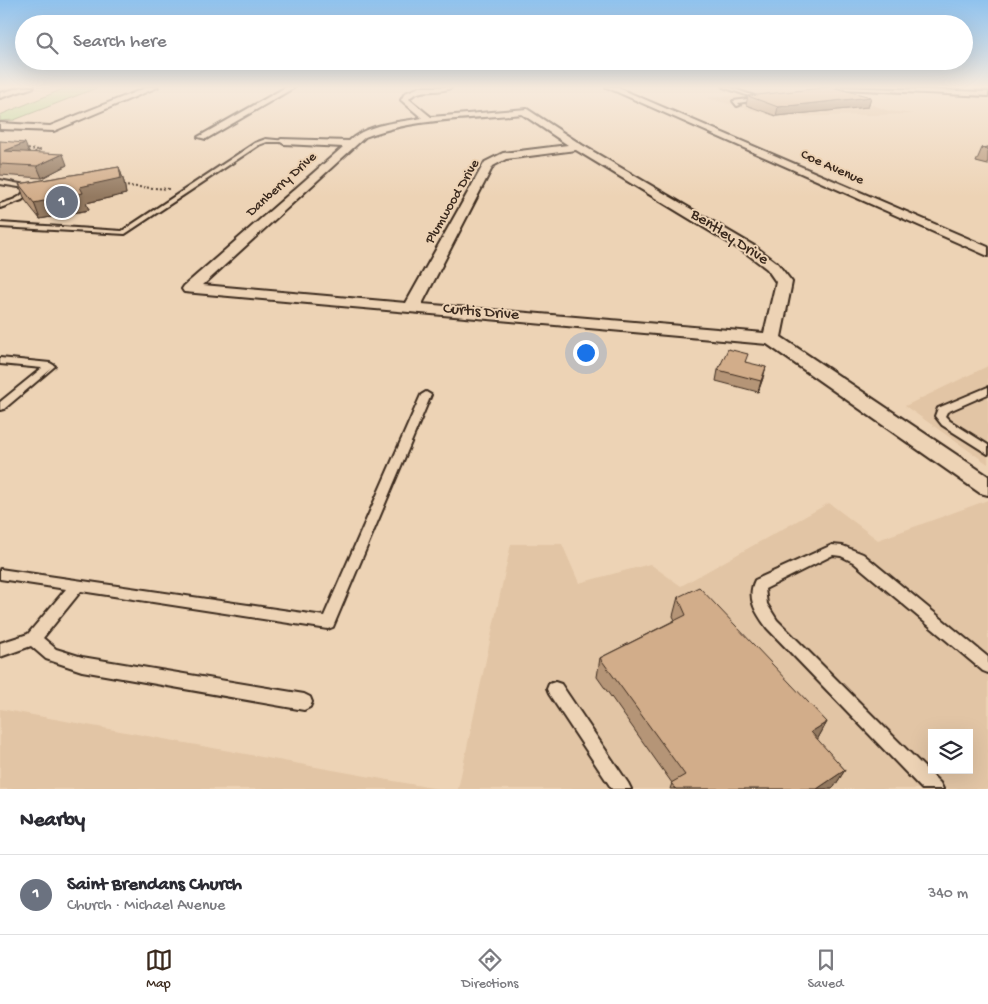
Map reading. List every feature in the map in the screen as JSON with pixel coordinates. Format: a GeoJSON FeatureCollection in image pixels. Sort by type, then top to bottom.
{"type":"FeatureCollection","features":[{"type":"Feature","properties":{"kind":"street"},"geometry":{"type":"LineString","coordinates":[[0,126],[51,129],[64,124]]}},
{"type":"Feature","properties":{"kind":"street"},"geometry":{"type":"LineString","coordinates":[[203,137],[226,124]]}},
{"type":"Feature","properties":{"kind":"street","name":"Danberry Drive"},"geometry":{"type":"LineString","coordinates":[[190,289],[350,144],[362,135],[380,128],[406,124]]}},
{"type":"Feature","properties":{"kind":"street","name":"Bentley Drive"},"geometry":{"type":"LineString","coordinates":[[543,124],[578,147],[751,250],[772,266],[784,282],[772,339]]}},
{"type":"Feature","properties":{"kind":"street","name":"Coe Avenue"},"geometry":{"type":"LineString","coordinates":[[694,124],[988,252]]}},
{"type":"Feature","properties":{"kind":"street"},"geometry":{"type":"LineString","coordinates":[[284,141],[350,144]]}},
{"type":"Feature","properties":{"kind":"street","name":"Plumwood Drive"},"geometry":{"type":"LineString","coordinates":[[412,307],[489,164],[503,156],[578,147]]}},
{"type":"Feature","properties":{"kind":"street","name":"Curtis Drive"},"geometry":{"type":"LineString","coordinates":[[190,289],[772,339]]}},
{"type":"Feature","properties":{"kind":"street"},"geometry":{"type":"LineString","coordinates":[[772,339],[988,487]]}},
{"type":"Feature","properties":{"kind":"lane"},"geometry":{"type":"LineString","coordinates":[[0,226],[123,233],[256,144],[266,140],[284,141]]}},
{"type":"Feature","properties":{"kind":"lane"},"geometry":{"type":"LineString","coordinates":[[0,182],[28,187],[27,194],[20,199],[0,206]]}},
{"type":"Feature","properties":{"kind":"lane"},"geometry":{"type":"LineString","coordinates":[[0,188],[11,183]]}},
{"type":"Feature","properties":{"kind":"lane"},"geometry":{"type":"LineString","coordinates":[[0,360],[50,366],[0,406]]}},
{"type":"Feature","properties":{"kind":"lane"},"geometry":{"type":"LineString","coordinates":[[987,449],[946,423],[940,416],[942,410],[988,390]]}},
{"type":"Feature","properties":{"kind":"lane"},"geometry":{"type":"LineString","coordinates":[[0,574],[328,623],[426,395]]}},
{"type":"Feature","properties":{"kind":"lane"},"geometry":{"type":"LineString","coordinates":[[934,789],[772,624],[760,607],[758,589],[760,584],[832,550],[844,551],[858,558],[988,666]]}},
{"type":"Feature","properties":{"kind":"lane"},"geometry":{"type":"LineString","coordinates":[[0,650],[33,639],[78,586]]}},
{"type":"Feature","properties":{"kind":"lane"},"geometry":{"type":"LineString","coordinates":[[33,639],[51,654],[82,664],[304,702]]}},
{"type":"Feature","properties":{"kind":"lane"},"geometry":{"type":"LineString","coordinates":[[554,690],[622,789]]}},
{"type":"Feature","properties":{"kind":"path"},"geometry":{"type":"LineString","coordinates":[[21,149],[40,150],[26,156]]}},
{"type":"Feature","properties":{"kind":"path"},"geometry":{"type":"LineString","coordinates":[[117,186],[187,190]]}},
{"type":"Feature","properties":{"kind":"shaded area"},"geometry":{"type":"Polygon","coordinates":[[[988,366],[988,464],[905,406],[988,366]]]}},
{"type":"Feature","properties":{"kind":"shaded area"},"geometry":{"type":"Polygon","coordinates":[[[988,500],[988,789],[458,789],[511,544],[562,544],[579,583],[650,564],[681,586],[829,503],[878,540],[988,500]]]}},
{"type":"Feature","properties":{"kind":"shaded area"},"geometry":{"type":"Polygon","coordinates":[[[0,709],[327,769],[438,789],[0,789],[0,709]]]}},
{"type":"Feature","properties":{"kind":"building"},"geometry":{"type":"Polygon","coordinates":[[[0,141],[25,143],[4,151],[63,154],[37,166],[0,164],[0,141]]]}},
{"type":"Feature","properties":{"kind":"building"},"geometry":{"type":"Polygon","coordinates":[[[119,167],[121,178],[80,187],[83,193],[34,203],[19,184],[119,167]]]}},
{"type":"Feature","properties":{"kind":"building"},"geometry":{"type":"Polygon","coordinates":[[[728,349],[748,354],[745,362],[766,367],[761,381],[718,370],[728,349]]]}},
{"type":"Feature","properties":{"kind":"building"},"geometry":{"type":"Polygon","coordinates":[[[699,587],[827,722],[811,732],[845,770],[817,789],[676,789],[671,783],[685,775],[600,658],[686,615],[678,597],[699,587]]]}},
{"type":"Feature","properties":{"kind":"place","name":"Saint Brendans Church"},"geometry":{"type":"Point","coordinates":[62,202]}}]}
